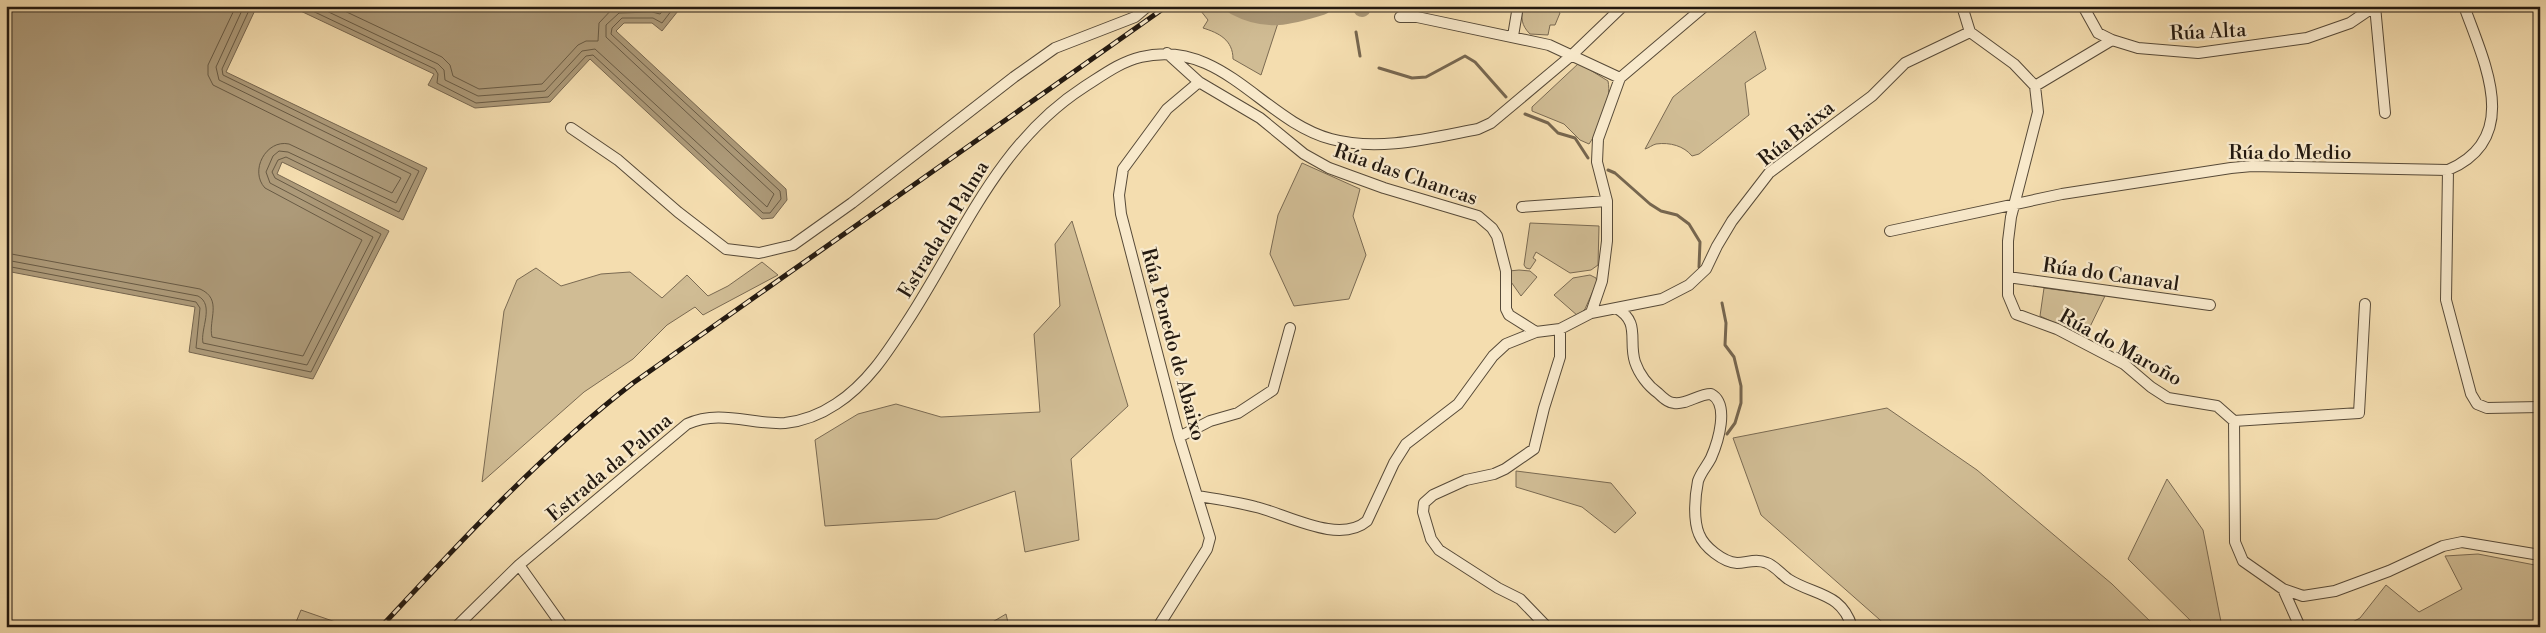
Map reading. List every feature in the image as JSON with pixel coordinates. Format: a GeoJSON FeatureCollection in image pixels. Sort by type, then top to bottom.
{"type":"FeatureCollection","features":[{"type":"Feature","properties":{"kind":"street"},"geometry":{"type":"LineString","coordinates":[[571,128],[618,160],[678,212],[726,249],[759,253],[793,244],[852,203],[1014,77],[1055,48],[1134,17],[1148,6]]}},
{"type":"Feature","properties":{"kind":"street"},"geometry":{"type":"LineString","coordinates":[[1513,36],[1518,6]]}},
{"type":"Feature","properties":{"kind":"street","name":"Estrada da Palma"},"geometry":{"type":"LineString","coordinates":[[456,627],[519,565],[688,424],[712,416],[783,423],[801,420],[836,405],[851,393],[886,355],[918,306],[999,168],[1032,129],[1071,95],[1116,67],[1139,58],[1166,53],[1192,58],[1217,68],[1241,82],[1286,117],[1310,132],[1355,144],[1397,143],[1478,129],[1491,123],[1572,55],[1623,6]]}},
{"type":"Feature","properties":{"kind":"street"},"geometry":{"type":"LineString","coordinates":[[1591,313],[1602,281],[1608,201],[1597,162],[1598,139],[1620,78],[1705,6]]}},
{"type":"Feature","properties":{"kind":"street"},"geometry":{"type":"LineString","coordinates":[[1962,6],[1970,32],[2014,64],[2035,86],[2112,40]]}},
{"type":"Feature","properties":{"kind":"street","name":"Rúa Alta"},"geometry":{"type":"LineString","coordinates":[[2083,6],[2098,33],[2112,40],[2138,48],[2198,53],[2277,44],[2333,31],[2364,15],[2375,6]]}},
{"type":"Feature","properties":{"kind":"street","name":"Rúa Alta"},"geometry":{"type":"LineString","coordinates":[[2375,6],[2385,113]]}},
{"type":"Feature","properties":{"kind":"street"},"geometry":{"type":"LineString","coordinates":[[2464,6],[2484,63],[2493,111],[2491,126],[2483,143],[2460,164],[2448,170],[2446,300],[2471,394],[2477,404],[2487,408],[2540,407]]}},
{"type":"Feature","properties":{"kind":"street"},"geometry":{"type":"LineString","coordinates":[[1400,17],[1417,17],[1549,45],[1620,78]]}},
{"type":"Feature","properties":{"kind":"street","name":"Rúa Baixa"},"geometry":{"type":"LineString","coordinates":[[1560,329],[1591,313],[1662,298],[1689,284],[1706,269],[1732,221],[1769,173],[1872,96],[1905,63],[1970,32]]}},
{"type":"Feature","properties":{"kind":"street","name":"Rúa das Chancas"},"geometry":{"type":"LineString","coordinates":[[1166,53],[1199,82],[1260,118],[1304,154],[1329,168],[1384,188],[1478,216],[1492,228],[1497,236],[1506,271],[1506,309],[1509,315],[1536,332]]}},
{"type":"Feature","properties":{"kind":"street","name":"Rúa Penedo de Abaixo"},"geometry":{"type":"LineString","coordinates":[[1158,627],[1207,549],[1210,538],[1179,437],[1121,214],[1120,180],[1129,161],[1167,109],[1199,82]]}},
{"type":"Feature","properties":{"kind":"street","name":"Rúa do Maroño"},"geometry":{"type":"LineString","coordinates":[[2035,86],[2038,112],[2016,204],[2011,217],[2008,241],[2008,294],[2016,314],[2057,329],[2124,364],[2151,387],[2168,398],[2217,406],[2234,421]]}},
{"type":"Feature","properties":{"kind":"street","name":"Rúa do Medio"},"geometry":{"type":"LineString","coordinates":[[1890,231],[2062,194],[2231,168],[2252,166],[2448,170]]}},
{"type":"Feature","properties":{"kind":"street"},"geometry":{"type":"LineString","coordinates":[[1522,207],[1608,201]]}},
{"type":"Feature","properties":{"kind":"street","name":"Rúa do Canaval"},"geometry":{"type":"LineString","coordinates":[[2008,277],[2210,305]]}},
{"type":"Feature","properties":{"kind":"street"},"geometry":{"type":"LineString","coordinates":[[2365,304],[2359,413],[2234,421],[2235,542],[2242,560],[2284,589],[2303,596],[2335,591],[2389,571],[2443,546],[2462,542],[2540,555]]}},
{"type":"Feature","properties":{"kind":"street"},"geometry":{"type":"LineString","coordinates":[[1616,308],[1625,312],[1632,324],[1635,362],[1641,376],[1655,391],[1675,404],[1706,394],[1716,396],[1721,418],[1718,436],[1698,482],[1696,524],[1705,543],[1721,558],[1739,563],[1754,560],[1768,563],[1803,587],[1836,600],[1848,615],[1852,627]]}},
{"type":"Feature","properties":{"kind":"street"},"geometry":{"type":"LineString","coordinates":[[1179,437],[1210,421],[1238,413],[1273,390],[1290,328]]}},
{"type":"Feature","properties":{"kind":"street"},"geometry":{"type":"LineString","coordinates":[[1198,496],[1257,507],[1303,524],[1336,529],[1361,526],[1367,521],[1394,463],[1406,444],[1458,404],[1493,356],[1506,344],[1536,332],[1560,329],[1560,357],[1544,408],[1534,449],[1505,469],[1494,474],[1466,480],[1433,495],[1424,503],[1423,512],[1431,539],[1439,550],[1498,588],[1520,598],[1547,627]]}},
{"type":"Feature","properties":{"kind":"street"},"geometry":{"type":"LineString","coordinates":[[519,565],[563,627]]}},
{"type":"Feature","properties":{"kind":"street"},"geometry":{"type":"LineString","coordinates":[[2284,589],[2300,627]]}},
{"type":"Feature","properties":{"kind":"shaded area"},"geometry":{"type":"Polygon","coordinates":[[[1197,6],[1227,6],[1243,17],[1278,23],[1261,75],[1233,59],[1231,47],[1224,38],[1203,28],[1208,20],[1197,6]]]}},
{"type":"Feature","properties":{"kind":"shaded area"},"geometry":{"type":"Polygon","coordinates":[[[1523,6],[1553,6],[1560,13],[1555,25],[1550,25],[1548,35],[1530,34],[1527,31],[1522,21],[1523,6]]]}},
{"type":"Feature","properties":{"kind":"shaded area"},"geometry":{"type":"Polygon","coordinates":[[[1755,31],[1766,69],[1745,83],[1749,115],[1699,154],[1692,156],[1681,147],[1666,144],[1656,144],[1645,149],[1673,97],[1755,31]]]}},
{"type":"Feature","properties":{"kind":"shaded area"},"geometry":{"type":"Polygon","coordinates":[[[1579,63],[1608,81],[1609,89],[1604,114],[1589,144],[1580,140],[1564,124],[1532,111],[1532,107],[1579,63]]]}},
{"type":"Feature","properties":{"kind":"shaded area"},"geometry":{"type":"Polygon","coordinates":[[[1302,163],[1360,189],[1353,216],[1366,255],[1349,299],[1294,306],[1270,254],[1278,215],[1302,163]]]}},
{"type":"Feature","properties":{"kind":"shaded area"},"geometry":{"type":"Polygon","coordinates":[[[1072,221],[1128,406],[1071,459],[1079,540],[1025,552],[1015,491],[937,519],[825,526],[815,440],[858,414],[896,404],[941,417],[1040,412],[1034,334],[1060,306],[1055,244],[1072,221]]]}},
{"type":"Feature","properties":{"kind":"shaded area"},"geometry":{"type":"Polygon","coordinates":[[[1530,223],[1599,226],[1598,265],[1591,270],[1570,273],[1536,252],[1533,258],[1536,260],[1530,269],[1526,268],[1524,265],[1530,223]]]}},
{"type":"Feature","properties":{"kind":"shaded area"},"geometry":{"type":"Polygon","coordinates":[[[762,262],[778,275],[703,315],[695,307],[667,325],[633,359],[584,392],[482,482],[504,311],[517,280],[536,268],[561,286],[601,274],[630,272],[662,298],[687,275],[708,296],[728,286],[762,262]]]}},
{"type":"Feature","properties":{"kind":"shaded area"},"geometry":{"type":"Polygon","coordinates":[[[1509,271],[1530,271],[1537,277],[1521,296],[1509,279],[1509,271]]]}},
{"type":"Feature","properties":{"kind":"shaded area"},"geometry":{"type":"Polygon","coordinates":[[[1590,275],[1596,278],[1597,282],[1585,309],[1578,316],[1554,295],[1573,278],[1590,275]]]}},
{"type":"Feature","properties":{"kind":"shaded area"},"geometry":{"type":"Polygon","coordinates":[[[2044,288],[2105,296],[2085,337],[2040,316],[2044,288]]]}},
{"type":"Feature","properties":{"kind":"shaded area"},"geometry":{"type":"Polygon","coordinates":[[[1887,408],[1977,470],[2112,584],[2156,627],[1888,627],[1761,515],[1733,438],[1887,408]]]}},
{"type":"Feature","properties":{"kind":"shaded area"},"geometry":{"type":"Polygon","coordinates":[[[1516,471],[1611,483],[1636,513],[1615,533],[1582,507],[1516,487],[1516,471]]]}},
{"type":"Feature","properties":{"kind":"shaded area"},"geometry":{"type":"Polygon","coordinates":[[[2167,479],[2203,530],[2222,627],[2197,627],[2128,559],[2167,479]]]}},
{"type":"Feature","properties":{"kind":"shaded area"},"geometry":{"type":"Polygon","coordinates":[[[2478,554],[2540,566],[2540,627],[2343,627],[2360,618],[2386,585],[2419,612],[2462,589],[2445,556],[2478,554]]]}},
{"type":"Feature","properties":{"kind":"shaded area"},"geometry":{"type":"Polygon","coordinates":[[[301,610],[350,627],[294,627],[301,610]]]}},
{"type":"Feature","properties":{"kind":"shaded area"},"geometry":{"type":"Polygon","coordinates":[[[1006,614],[1009,627],[984,627],[1006,614]]]}},
{"type":"Feature","properties":{"kind":"water"},"geometry":{"type":"Polygon","coordinates":[[[6,6],[257,6],[226,72],[427,168],[403,220],[282,162],[277,174],[389,231],[313,379],[189,352],[195,307],[6,271],[6,6]]]}},
{"type":"Feature","properties":{"kind":"water"},"geometry":{"type":"Polygon","coordinates":[[[290,6],[682,6],[662,31],[652,23],[624,23],[616,31],[786,189],[787,200],[773,218],[762,219],[590,59],[550,102],[475,108],[428,85],[434,74],[290,6]]]}},
{"type":"Feature","properties":{"kind":"waterway"},"geometry":{"type":"LineString","coordinates":[[1235,6],[1258,15],[1268,16],[1289,15],[1322,6]]}},
{"type":"Feature","properties":{"kind":"waterway"},"geometry":{"type":"LineString","coordinates":[[1356,32],[1360,56]]}},
{"type":"Feature","properties":{"kind":"waterway"},"geometry":{"type":"LineString","coordinates":[[1379,68],[1412,78],[1426,77],[1465,56],[1475,62],[1506,97]]}},
{"type":"Feature","properties":{"kind":"waterway"},"geometry":{"type":"LineString","coordinates":[[1525,114],[1548,123],[1558,133],[1575,138],[1588,158]]}},
{"type":"Feature","properties":{"kind":"waterway"},"geometry":{"type":"LineString","coordinates":[[1608,170],[1615,173],[1650,204],[1661,211],[1677,215],[1689,224],[1700,242],[1699,267]]}},
{"type":"Feature","properties":{"kind":"waterway"},"geometry":{"type":"LineString","coordinates":[[1722,303],[1726,323],[1725,345],[1734,357],[1741,386],[1741,403],[1735,423],[1727,434]]}},
{"type":"Feature","properties":{"kind":"railway"},"geometry":{"type":"LineString","coordinates":[[381,627],[471,531],[533,469],[633,383],[1167,6]]}}]}
